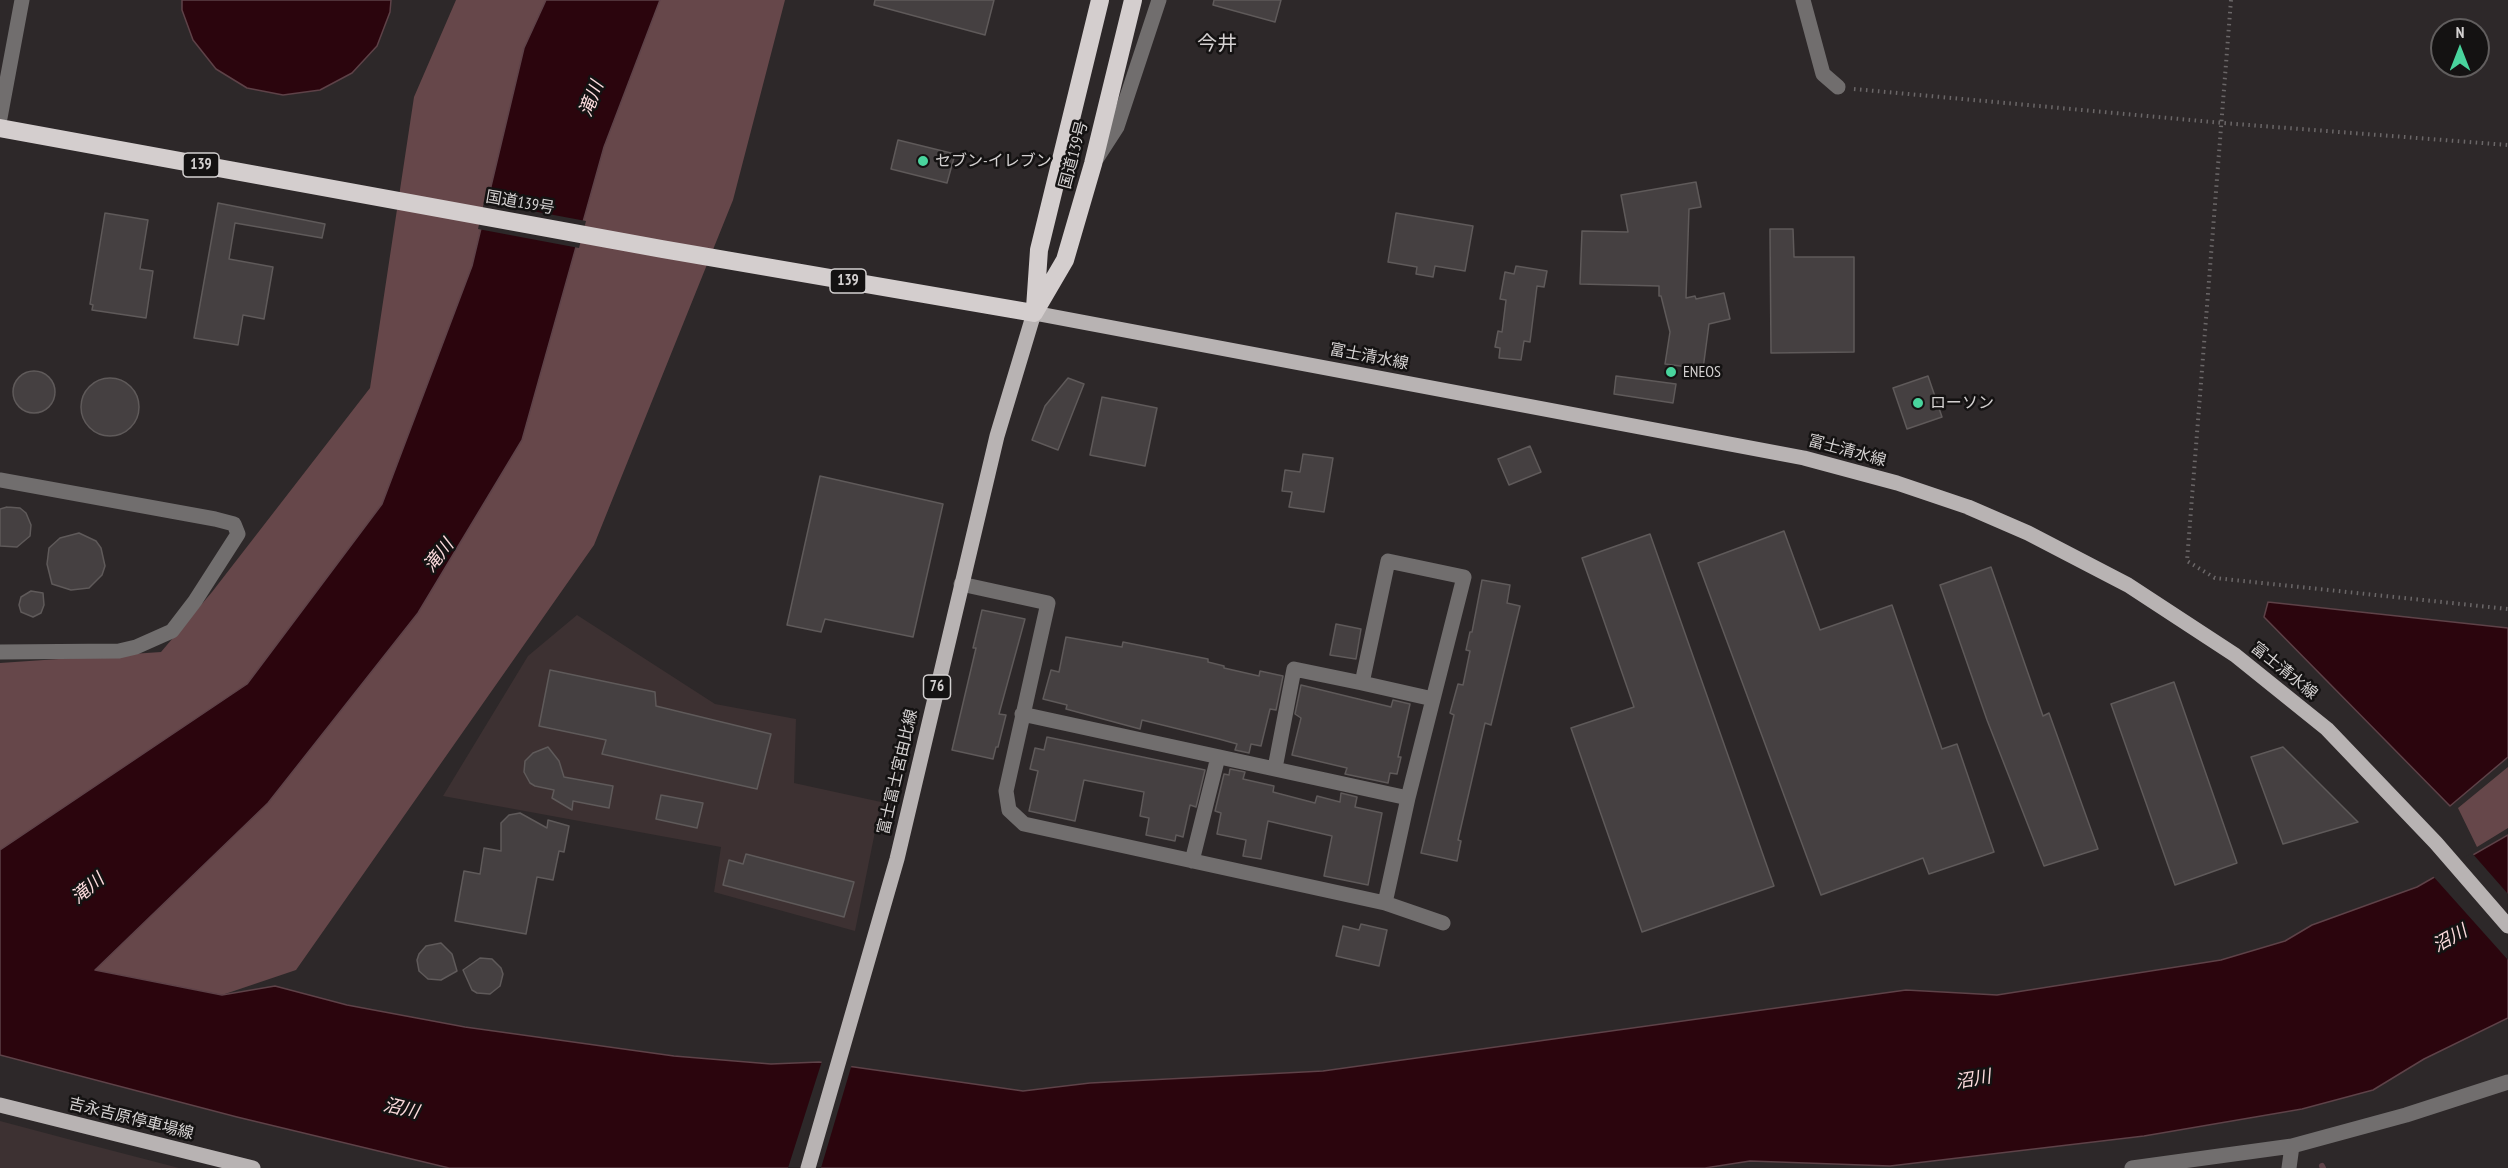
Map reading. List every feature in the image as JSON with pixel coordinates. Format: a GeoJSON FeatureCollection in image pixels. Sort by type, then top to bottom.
{"type":"FeatureCollection","features":[{"type":"Feature","properties":{"kind":"highway","name":"国道139号"},"geometry":{"type":"LineString","coordinates":[[1034,313],[1039,250],[1100,0]]}},
{"type":"Feature","properties":{"kind":"highway","name":"国道139号"},"geometry":{"type":"LineString","coordinates":[[1034,313],[1065,260],[1093,164],[1133,0]]}},
{"type":"Feature","properties":{"kind":"highway","name":"国道139号"},"geometry":{"type":"LineString","coordinates":[[0,128],[662,249],[1034,313]]}},
{"type":"Feature","properties":{"kind":"main road","name":"富士富士宮由比線"},"geometry":{"type":"LineString","coordinates":[[808,1168],[897,859],[997,436],[1034,313]]}},
{"type":"Feature","properties":{"kind":"main road","name":"富士清水線"},"geometry":{"type":"LineString","coordinates":[[1034,313],[1804,458],[1897,483],[1968,507],[2028,533],[2128,585],[2235,654],[2327,729],[2436,843],[2508,926]]}},
{"type":"Feature","properties":{"kind":"main road","name":"吉永吉原停車場線"},"geometry":{"type":"LineString","coordinates":[[0,1105],[253,1168]]}},
{"type":"Feature","properties":{"kind":"street"},"geometry":{"type":"LineString","coordinates":[[0,118],[22,0]]}},
{"type":"Feature","properties":{"kind":"street"},"geometry":{"type":"LineString","coordinates":[[1093,164],[1117,128],[1159,0]]}},
{"type":"Feature","properties":{"kind":"street"},"geometry":{"type":"LineString","coordinates":[[1803,0],[1823,74],[1838,87]]}},
{"type":"Feature","properties":{"kind":"street"},"geometry":{"type":"LineString","coordinates":[[0,480],[215,519],[234,524],[238,534],[195,601],[172,631],[136,647],[119,651],[0,652]]}},
{"type":"Feature","properties":{"kind":"street"},"geometry":{"type":"LineString","coordinates":[[1362,683],[1388,561],[1464,577],[1408,798],[1385,903]]}},
{"type":"Feature","properties":{"kind":"street"},"geometry":{"type":"LineString","coordinates":[[961,584],[1048,603],[1006,791],[1009,810],[1024,824],[1385,903],[1443,923]]}},
{"type":"Feature","properties":{"kind":"street"},"geometry":{"type":"LineString","coordinates":[[1275,768],[1294,669],[1433,699]]}},
{"type":"Feature","properties":{"kind":"street"},"geometry":{"type":"LineString","coordinates":[[1022,714],[1408,798]]}},
{"type":"Feature","properties":{"kind":"street"},"geometry":{"type":"LineString","coordinates":[[1192,861],[1218,757]]}},
{"type":"Feature","properties":{"kind":"street"},"geometry":{"type":"LineString","coordinates":[[2132,1168],[2292,1146],[2406,1115],[2508,1082]]}},
{"type":"Feature","properties":{"kind":"street"},"geometry":{"type":"LineString","coordinates":[[2289,1168],[2292,1146]]}},
{"type":"Feature","properties":{"kind":"path"},"geometry":{"type":"LineString","coordinates":[[2231,0],[2187,561],[2215,578],[2508,609]]}},
{"type":"Feature","properties":{"kind":"path"},"geometry":{"type":"LineString","coordinates":[[1838,87],[2223,123],[2508,145]]}},
{"type":"Feature","properties":{"kind":"shaded area"},"geometry":{"type":"Polygon","coordinates":[[[456,0],[785,0],[733,200],[594,545],[296,970],[222,995],[94,970],[0,926],[0,663],[161,652],[212,592],[370,388],[414,97],[456,0]]]}},
{"type":"Feature","properties":{"kind":"shaded area"},"geometry":{"type":"Polygon","coordinates":[[[577,615],[715,704],[796,719],[794,783],[881,802],[855,931],[714,892],[721,847],[443,796],[528,656],[577,615]]]}},
{"type":"Feature","properties":{"kind":"shaded area"},"geometry":{"type":"Polygon","coordinates":[[[2508,767],[2508,828],[2477,847],[2458,808],[2508,767]]]}},
{"type":"Feature","properties":{"kind":"shaded area"},"geometry":{"type":"Polygon","coordinates":[[[0,1121],[79,1142],[179,1168],[0,1168],[0,1121]]]}},
{"type":"Feature","properties":{"kind":"water"},"geometry":{"type":"Polygon","coordinates":[[[182,0],[391,0],[390,12],[377,46],[352,73],[320,90],[283,95],[247,88],[216,69],[193,40],[182,10],[182,0]]]}},
{"type":"Feature","properties":{"kind":"water"},"geometry":{"type":"Polygon","coordinates":[[[546,0],[660,0],[604,147],[522,440],[418,613],[268,803],[95,970],[222,995],[275,986],[347,1005],[465,1027],[674,1056],[771,1064],[819,1062],[1023,1091],[1090,1083],[1323,1071],[1906,990],[1997,995],[2221,960],[2285,941],[2312,925],[2417,887],[2508,835],[2508,1018],[2424,1059],[2373,1090],[2302,1109],[2144,1136],[1890,1166],[1750,1161],[1705,1168],[449,1168],[237,1117],[0,1055],[0,850],[247,684],[382,504],[472,266],[524,48],[546,0]]]}},
{"type":"Feature","properties":{"kind":"water"},"geometry":{"type":"Polygon","coordinates":[[[2268,602],[2508,628],[2508,757],[2450,806],[2264,617],[2268,602]]]}},
{"type":"Feature","properties":{"kind":"pier"},"geometry":{"type":"Polygon","coordinates":[[[484,202],[586,221],[579,248],[478,229],[484,202]]]}},
{"type":"Feature","properties":{"kind":"pier"},"geometry":{"type":"Polygon","coordinates":[[[2472,853],[2508,894],[2508,960],[2432,875],[2472,853]]]}},
{"type":"Feature","properties":{"kind":"pier"},"geometry":{"type":"Polygon","coordinates":[[[822,1061],[852,1064],[821,1168],[788,1168],[822,1061]]]}},
{"type":"Feature","properties":{"kind":"building"},"geometry":{"type":"Polygon","coordinates":[[[875,0],[994,0],[985,35],[874,5],[875,0]]]}},
{"type":"Feature","properties":{"kind":"building"},"geometry":{"type":"Polygon","coordinates":[[[1214,0],[1281,0],[1275,22],[1213,5],[1214,0]]]}},
{"type":"Feature","properties":{"kind":"building","name":"セブン-イレブン"},"geometry":{"type":"Polygon","coordinates":[[[898,140],[955,154],[947,183],[891,169],[898,140]]]}},
{"type":"Feature","properties":{"kind":"building"},"geometry":{"type":"Polygon","coordinates":[[[1696,182],[1701,207],[1689,209],[1686,298],[1695,296],[1696,299],[1724,293],[1730,319],[1709,324],[1703,369],[1665,364],[1670,332],[1661,296],[1659,296],[1659,286],[1580,284],[1582,231],[1628,232],[1621,195],[1696,182]]]}},
{"type":"Feature","properties":{"kind":"building"},"geometry":{"type":"Polygon","coordinates":[[[218,203],[325,224],[322,238],[235,223],[229,259],[273,267],[264,319],[243,315],[238,345],[194,338],[218,203]]]}},
{"type":"Feature","properties":{"kind":"building"},"geometry":{"type":"Polygon","coordinates":[[[105,213],[148,220],[140,269],[153,271],[146,318],[92,310],[93,305],[90,304],[105,213]]]}},
{"type":"Feature","properties":{"kind":"building"},"geometry":{"type":"Polygon","coordinates":[[[1396,213],[1473,226],[1465,271],[1435,266],[1433,277],[1416,274],[1417,267],[1388,262],[1396,213]]]}},
{"type":"Feature","properties":{"kind":"building"},"geometry":{"type":"Polygon","coordinates":[[[1770,229],[1793,229],[1794,257],[1854,257],[1854,352],[1771,353],[1770,229]]]}},
{"type":"Feature","properties":{"kind":"building"},"geometry":{"type":"Polygon","coordinates":[[[1516,266],[1547,271],[1544,287],[1537,286],[1530,342],[1524,341],[1521,360],[1499,358],[1500,348],[1495,347],[1498,331],[1502,332],[1506,300],[1500,299],[1505,272],[1514,274],[1516,266]]]}},
{"type":"Feature","properties":{"kind":"building"},"geometry":{"type":"Polygon","coordinates":[[[34,371],[49,377],[55,392],[49,407],[34,413],[19,407],[13,392],[19,377],[34,371]]]}},
{"type":"Feature","properties":{"kind":"building"},"geometry":{"type":"Polygon","coordinates":[[[1616,376],[1676,384],[1673,403],[1614,394],[1616,376]]]}},
{"type":"Feature","properties":{"kind":"building","name":"ローソン"},"geometry":{"type":"Polygon","coordinates":[[[1928,376],[1942,417],[1907,429],[1893,388],[1928,376]]]}},
{"type":"Feature","properties":{"kind":"building"},"geometry":{"type":"Polygon","coordinates":[[[110,378],[126,383],[134,391],[139,407],[134,423],[126,431],[110,436],[94,431],[86,423],[81,407],[86,391],[94,383],[110,378]]]}},
{"type":"Feature","properties":{"kind":"building"},"geometry":{"type":"Polygon","coordinates":[[[1068,378],[1084,384],[1058,450],[1032,440],[1045,406],[1068,378]]]}},
{"type":"Feature","properties":{"kind":"building"},"geometry":{"type":"Polygon","coordinates":[[[1102,397],[1157,408],[1145,466],[1090,455],[1102,397]]]}},
{"type":"Feature","properties":{"kind":"building"},"geometry":{"type":"Polygon","coordinates":[[[1530,446],[1541,472],[1509,485],[1498,459],[1530,446]]]}},
{"type":"Feature","properties":{"kind":"building"},"geometry":{"type":"Polygon","coordinates":[[[1303,454],[1333,458],[1324,512],[1289,507],[1292,492],[1282,491],[1285,470],[1300,472],[1303,454]]]}},
{"type":"Feature","properties":{"kind":"building"},"geometry":{"type":"Polygon","coordinates":[[[820,476],[943,504],[913,637],[825,619],[821,632],[787,625],[820,476]]]}},
{"type":"Feature","properties":{"kind":"building"},"geometry":{"type":"Polygon","coordinates":[[[20,508],[26,513],[31,525],[30,536],[17,547],[0,546],[0,509],[20,508]]]}},
{"type":"Feature","properties":{"kind":"building"},"geometry":{"type":"Polygon","coordinates":[[[1784,531],[1820,630],[1892,605],[1942,749],[1957,744],[1994,852],[1929,874],[1923,858],[1821,895],[1698,563],[1784,531]]]}},
{"type":"Feature","properties":{"kind":"building"},"geometry":{"type":"Polygon","coordinates":[[[79,533],[96,541],[101,548],[105,566],[102,575],[89,588],[71,590],[52,584],[47,564],[49,548],[60,538],[79,533]]]}},
{"type":"Feature","properties":{"kind":"building"},"geometry":{"type":"Polygon","coordinates":[[[1650,534],[1774,886],[1642,932],[1571,728],[1634,707],[1582,558],[1650,534]]]}},
{"type":"Feature","properties":{"kind":"building"},"geometry":{"type":"Polygon","coordinates":[[[1991,567],[2043,716],[2049,713],[2098,849],[2044,866],[1987,720],[1940,585],[1991,567]]]}},
{"type":"Feature","properties":{"kind":"building"},"geometry":{"type":"Polygon","coordinates":[[[1482,580],[1510,585],[1507,603],[1520,606],[1491,725],[1485,723],[1458,840],[1461,841],[1457,861],[1421,853],[1454,715],[1450,713],[1458,684],[1463,685],[1470,651],[1466,650],[1470,632],[1472,632],[1482,580]]]}},
{"type":"Feature","properties":{"kind":"building"},"geometry":{"type":"Polygon","coordinates":[[[31,591],[43,593],[44,605],[41,613],[33,617],[21,612],[19,605],[21,597],[31,591]]]}},
{"type":"Feature","properties":{"kind":"building"},"geometry":{"type":"Polygon","coordinates":[[[982,610],[1025,619],[999,714],[1006,715],[993,759],[952,750],[976,648],[973,648],[982,610]]]}},
{"type":"Feature","properties":{"kind":"building"},"geometry":{"type":"Polygon","coordinates":[[[1336,624],[1361,629],[1356,659],[1330,655],[1336,624]]]}},
{"type":"Feature","properties":{"kind":"building"},"geometry":{"type":"Polygon","coordinates":[[[1066,637],[1122,647],[1123,642],[1208,659],[1208,662],[1224,666],[1224,668],[1259,676],[1260,671],[1283,676],[1276,710],[1270,709],[1261,746],[1251,744],[1249,753],[1235,750],[1237,744],[1219,739],[1142,720],[1140,729],[1066,709],[1067,705],[1043,699],[1051,670],[1059,672],[1066,637]]]}},
{"type":"Feature","properties":{"kind":"building"},"geometry":{"type":"Polygon","coordinates":[[[550,670],[655,692],[656,706],[771,734],[757,789],[602,754],[606,740],[539,726],[550,670]]]}},
{"type":"Feature","properties":{"kind":"building"},"geometry":{"type":"Polygon","coordinates":[[[2174,682],[2237,863],[2175,885],[2111,704],[2174,682]]]}},
{"type":"Feature","properties":{"kind":"building"},"geometry":{"type":"Polygon","coordinates":[[[1301,685],[1391,707],[1393,700],[1410,704],[1398,757],[1401,757],[1397,774],[1390,773],[1388,783],[1345,774],[1347,768],[1292,755],[1301,718],[1295,714],[1301,685]]]}},
{"type":"Feature","properties":{"kind":"building"},"geometry":{"type":"Polygon","coordinates":[[[1047,737],[1205,770],[1196,807],[1190,805],[1183,837],[1176,835],[1175,841],[1146,835],[1149,818],[1140,816],[1144,792],[1084,780],[1075,821],[1029,811],[1038,771],[1030,769],[1035,748],[1044,750],[1047,737]]]}},
{"type":"Feature","properties":{"kind":"building"},"geometry":{"type":"Polygon","coordinates":[[[548,747],[559,761],[564,777],[613,786],[609,808],[573,801],[572,810],[552,798],[554,790],[530,783],[524,772],[525,761],[533,753],[548,747]]]}},
{"type":"Feature","properties":{"kind":"building"},"geometry":{"type":"Polygon","coordinates":[[[2283,747],[2358,822],[2283,844],[2251,757],[2283,747]]]}},
{"type":"Feature","properties":{"kind":"building"},"geometry":{"type":"Polygon","coordinates":[[[1230,769],[1245,772],[1243,779],[1274,786],[1273,792],[1315,803],[1317,796],[1340,802],[1341,793],[1357,797],[1355,807],[1382,813],[1368,885],[1324,876],[1332,836],[1268,821],[1261,859],[1243,856],[1246,840],[1217,834],[1221,813],[1215,811],[1224,774],[1229,775],[1230,769]]]}},
{"type":"Feature","properties":{"kind":"building"},"geometry":{"type":"Polygon","coordinates":[[[661,795],[703,803],[697,828],[656,819],[661,795]]]}},
{"type":"Feature","properties":{"kind":"building"},"geometry":{"type":"Polygon","coordinates":[[[520,813],[547,828],[548,820],[569,826],[564,852],[559,851],[553,880],[537,877],[526,934],[455,921],[464,871],[480,874],[484,848],[501,851],[501,823],[509,815],[520,813]]]}},
{"type":"Feature","properties":{"kind":"building"},"geometry":{"type":"Polygon","coordinates":[[[746,854],[854,882],[844,917],[723,885],[729,860],[743,864],[746,854]]]}},
{"type":"Feature","properties":{"kind":"building"},"geometry":{"type":"Polygon","coordinates":[[[1361,924],[1387,930],[1379,966],[1336,956],[1343,926],[1359,930],[1361,924]]]}},
{"type":"Feature","properties":{"kind":"building"},"geometry":{"type":"Polygon","coordinates":[[[441,943],[452,954],[457,971],[441,980],[428,979],[419,971],[417,960],[419,954],[426,946],[441,943]]]}},
{"type":"Feature","properties":{"kind":"building"},"geometry":{"type":"Polygon","coordinates":[[[480,958],[492,959],[501,968],[503,974],[500,986],[490,994],[477,993],[472,990],[463,970],[480,958]]]}},
{"type":"Feature","properties":{"kind":"place","name":"セブン-イレブン"},"geometry":{"type":"Point","coordinates":[923,161]}},
{"type":"Feature","properties":{"kind":"place","name":"ENEOS"},"geometry":{"type":"Point","coordinates":[1671,372]}},
{"type":"Feature","properties":{"kind":"place","name":"ローソン"},"geometry":{"type":"Point","coordinates":[1918,403]}},
{"type":"Feature","properties":{"kind":"district","name":"今井"},"geometry":{"type":"Point","coordinates":[1217,44]}},
{"type":"Feature","properties":{"kind":"water label","name":"滝川"},"geometry":{"type":"Point","coordinates":[592,99]}},
{"type":"Feature","properties":{"kind":"water label","name":"滝川"},"geometry":{"type":"Point","coordinates":[439,556]}},
{"type":"Feature","properties":{"kind":"water label","name":"滝川"},"geometry":{"type":"Point","coordinates":[88,889]}},
{"type":"Feature","properties":{"kind":"water label","name":"沼川"},"geometry":{"type":"Point","coordinates":[2450,939]}},
{"type":"Feature","properties":{"kind":"water label","name":"沼川"},"geometry":{"type":"Point","coordinates":[1973,1080]}},
{"type":"Feature","properties":{"kind":"water label","name":"沼川"},"geometry":{"type":"Point","coordinates":[401,1109]}}]}
